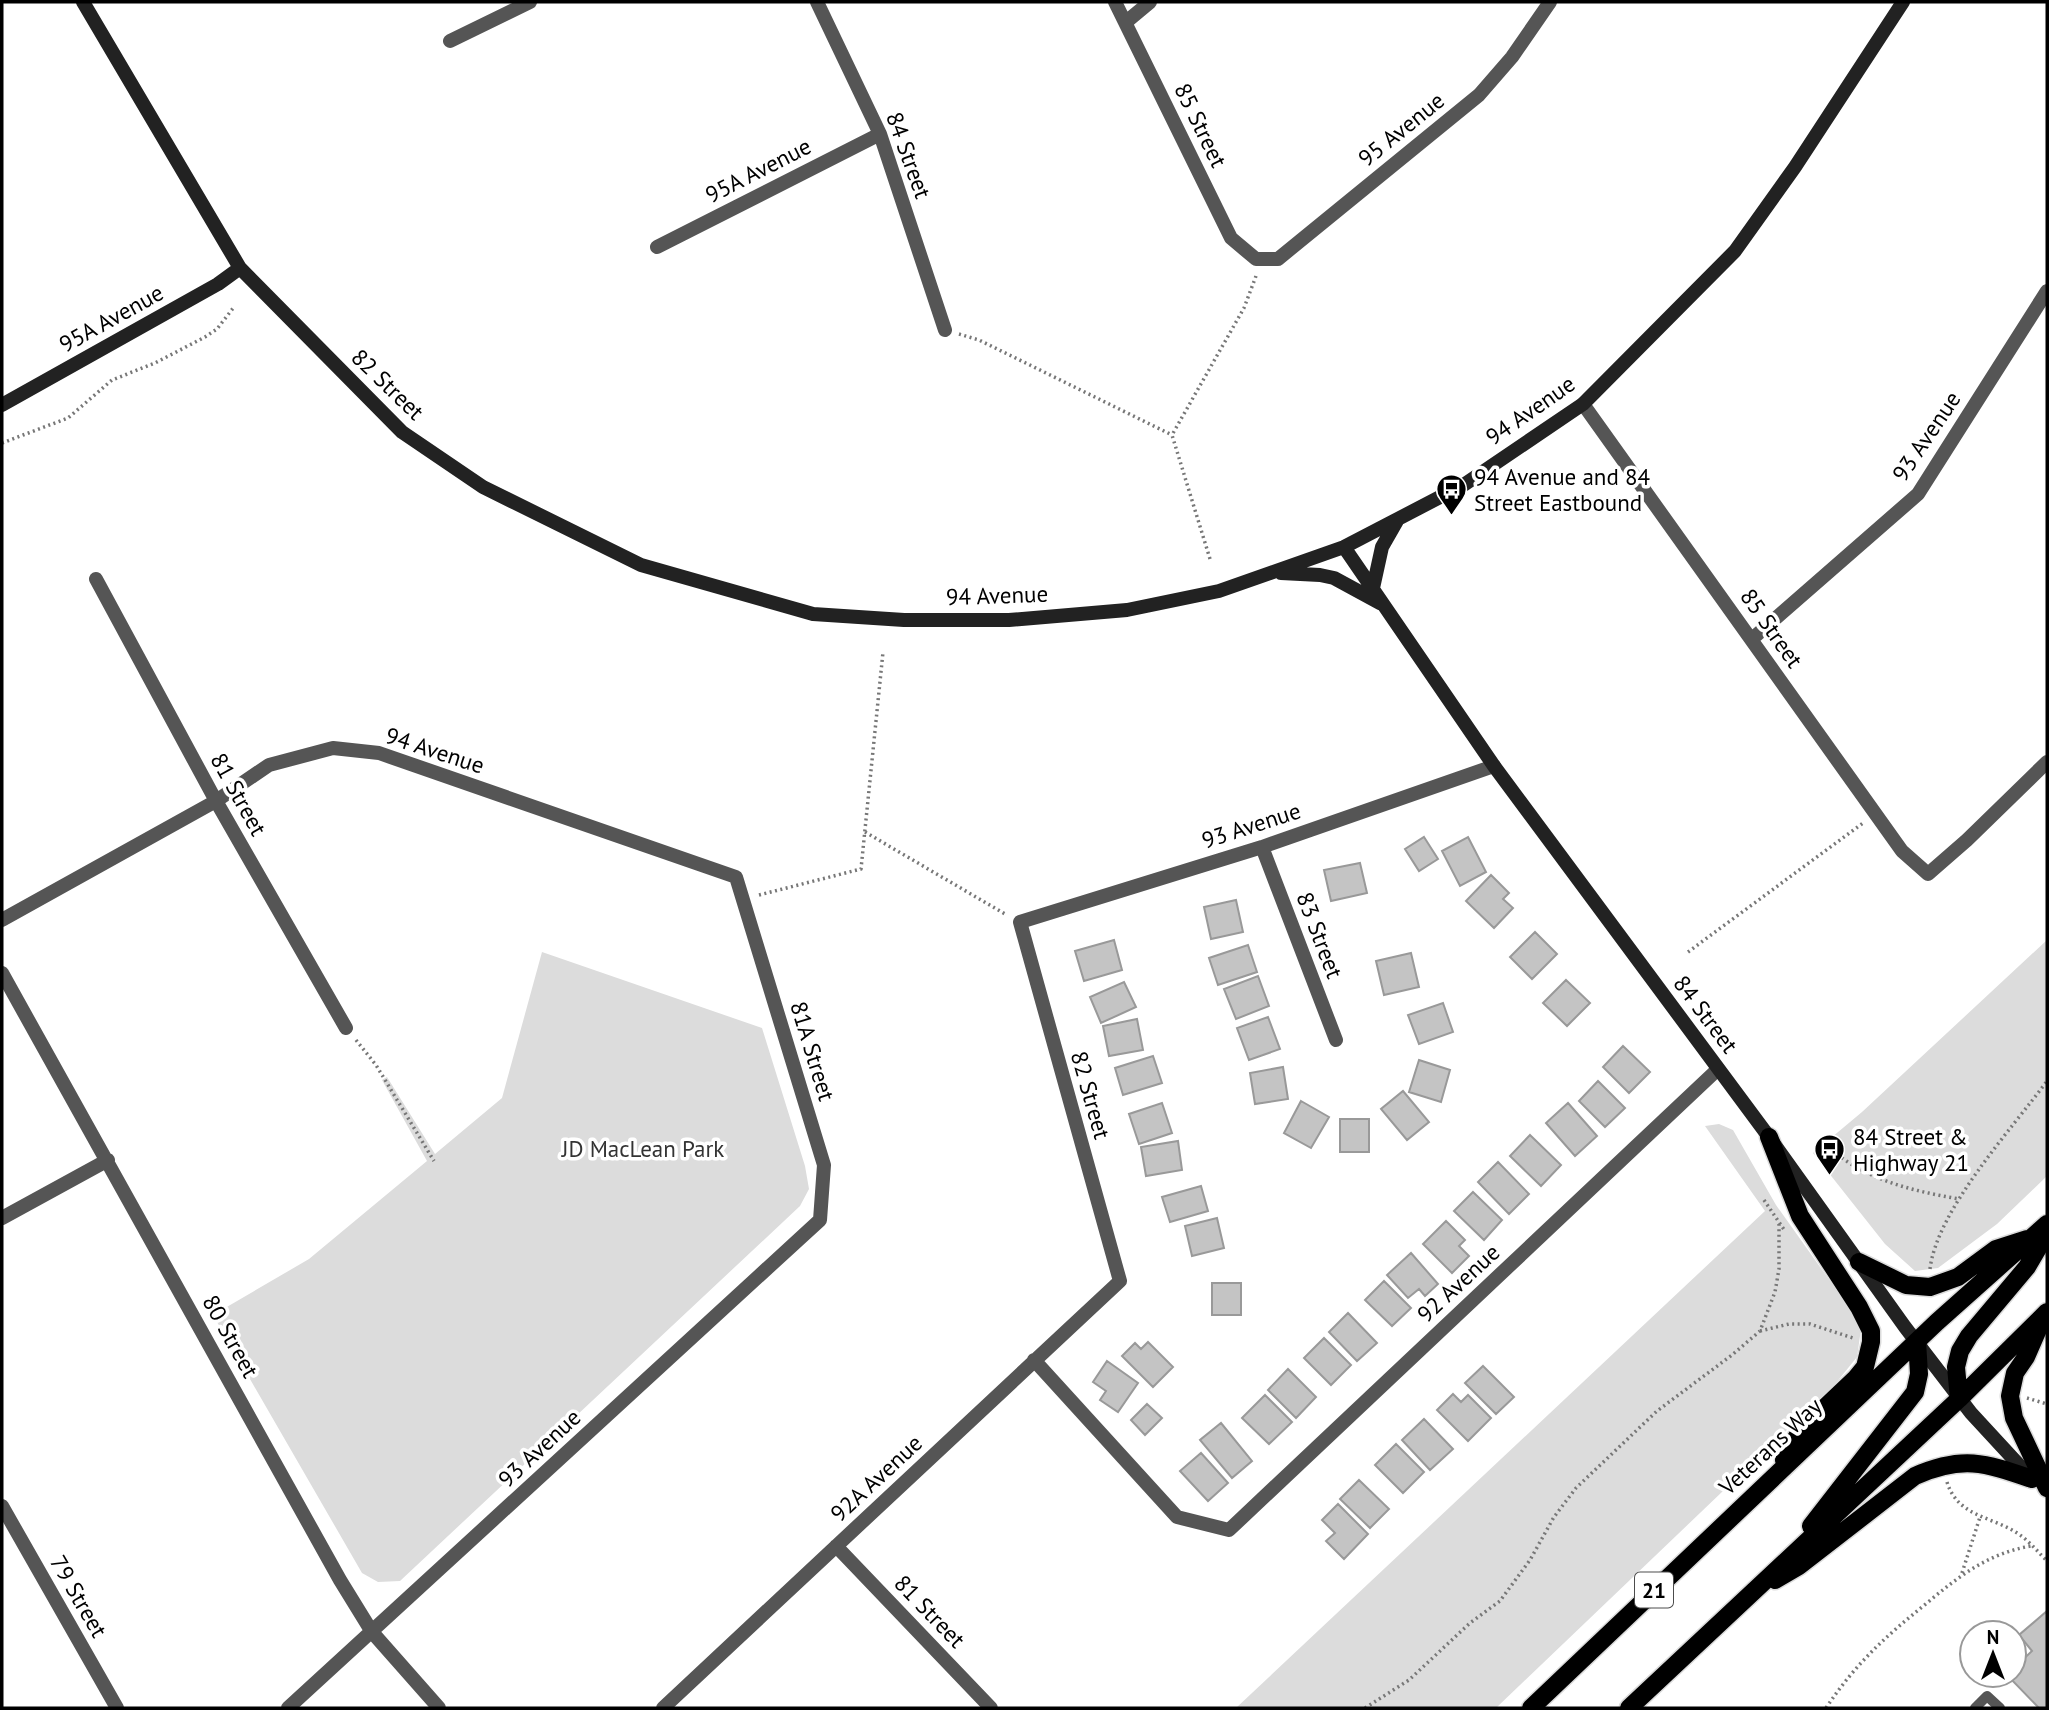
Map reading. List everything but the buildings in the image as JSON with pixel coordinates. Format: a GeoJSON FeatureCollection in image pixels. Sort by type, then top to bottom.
{"type":"FeatureCollection","features":[{"type":"Feature","properties":{"kind":"main road"},"geometry":{"type":"LineString","coordinates":[[1769,1137],[1800,1216],[1860,1307],[1871,1331],[1864,1367],[1856,1378],[1800,1431],[1778,1472]]}},
{"type":"Feature","properties":{"kind":"main road","name":"Veterans Way"},"geometry":{"type":"LineString","coordinates":[[1531,1708],[1917,1341],[2040,1235],[2047,1224]]}},
{"type":"Feature","properties":{"kind":"main road"},"geometry":{"type":"LineString","coordinates":[[1859,1262],[1906,1285],[1930,1287],[1958,1277],[1996,1249],[2040,1235]]}},
{"type":"Feature","properties":{"kind":"main road"},"geometry":{"type":"LineString","coordinates":[[1959,1399],[1956,1367],[1960,1351],[1969,1336],[2027,1267],[2040,1235]]}},
{"type":"Feature","properties":{"kind":"main road"},"geometry":{"type":"LineString","coordinates":[[1629,1708],[1959,1399],[2046,1313]]}},
{"type":"Feature","properties":{"kind":"main road"},"geometry":{"type":"LineString","coordinates":[[2040,1483],[2014,1418],[2010,1396],[2015,1373],[2026,1357],[2046,1313]]}},
{"type":"Feature","properties":{"kind":"main road"},"geometry":{"type":"LineString","coordinates":[[1788,1558],[1840,1485],[1915,1392],[1919,1374],[1917,1341]]}},
{"type":"Feature","properties":{"kind":"main road"},"geometry":{"type":"LineString","coordinates":[[1745,1598],[1799,1566],[1915,1476],[1942,1466],[1971,1462],[2040,1483]]}},
{"type":"Feature","properties":{"kind":"street","name":"82 Street"},"geometry":{"type":"LineString","coordinates":[[83,2],[240,268],[402,432],[483,487],[641,565],[813,614]]}},
{"type":"Feature","properties":{"kind":"street"},"geometry":{"type":"LineString","coordinates":[[450,41],[530,2]]}},
{"type":"Feature","properties":{"kind":"street","name":"84 Street"},"geometry":{"type":"LineString","coordinates":[[817,2],[880,134],[945,330]]}},
{"type":"Feature","properties":{"kind":"street","name":"85 Street"},"geometry":{"type":"LineString","coordinates":[[1115,2],[1231,238],[1259,259]]}},
{"type":"Feature","properties":{"kind":"street"},"geometry":{"type":"LineString","coordinates":[[1126,22],[1150,2]]}},
{"type":"Feature","properties":{"kind":"street","name":"95 Avenue"},"geometry":{"type":"LineString","coordinates":[[1259,259],[1278,259],[1479,95],[1512,57],[1550,2]]}},
{"type":"Feature","properties":{"kind":"street","name":"94 Avenue"},"geometry":{"type":"LineString","coordinates":[[813,614],[904,620],[1009,620],[1113,612],[1219,591],[1344,547],[1465,484],[1583,404],[1735,251],[1795,167],[1903,2]]}},
{"type":"Feature","properties":{"kind":"street","name":"95A Avenue"},"geometry":{"type":"LineString","coordinates":[[657,247],[880,134]]}},
{"type":"Feature","properties":{"kind":"street","name":"95A Avenue"},"geometry":{"type":"LineString","coordinates":[[2,405],[218,284],[240,268]]}},
{"type":"Feature","properties":{"kind":"street","name":"93 Avenue"},"geometry":{"type":"LineString","coordinates":[[1752,639],[1918,494],[2047,291]]}},
{"type":"Feature","properties":{"kind":"street","name":"85 Street"},"geometry":{"type":"LineString","coordinates":[[1583,404],[1902,851],[1928,874],[2047,762]]}},
{"type":"Feature","properties":{"kind":"street"},"geometry":{"type":"LineString","coordinates":[[1373,588],[1382,547],[1399,518]]}},
{"type":"Feature","properties":{"kind":"street","name":"84 Street"},"geometry":{"type":"LineString","coordinates":[[1344,547],[1494,766],[1959,1399],[2040,1483],[2047,1495]]}},
{"type":"Feature","properties":{"kind":"street"},"geometry":{"type":"LineString","coordinates":[[1271,573],[1334,578],[1384,605]]}},
{"type":"Feature","properties":{"kind":"street","name":"81 Street"},"geometry":{"type":"LineString","coordinates":[[96,579],[216,801],[346,1028]]}},
{"type":"Feature","properties":{"kind":"street","name":"94 Avenue"},"geometry":{"type":"LineString","coordinates":[[2,920],[216,801],[269,765],[333,748],[379,753],[736,877],[743,897]]}},
{"type":"Feature","properties":{"kind":"street","name":"93 Avenue"},"geometry":{"type":"LineString","coordinates":[[1020,922],[1262,847],[1494,766]]}},
{"type":"Feature","properties":{"kind":"street","name":"83 Street"},"geometry":{"type":"LineString","coordinates":[[1262,847],[1336,1040]]}},
{"type":"Feature","properties":{"kind":"street","name":"81A Street"},"geometry":{"type":"LineString","coordinates":[[743,897],[824,1165],[820,1220]]}},
{"type":"Feature","properties":{"kind":"street","name":"82 Street"},"geometry":{"type":"LineString","coordinates":[[1020,922],[1120,1281]]}},
{"type":"Feature","properties":{"kind":"street","name":"80 Street"},"geometry":{"type":"LineString","coordinates":[[2,973],[340,1580],[372,1632],[439,1708]]}},
{"type":"Feature","properties":{"kind":"street","name":"92 Avenue"},"geometry":{"type":"LineString","coordinates":[[1034,1360],[1177,1517],[1229,1530],[1718,1069]]}},
{"type":"Feature","properties":{"kind":"street"},"geometry":{"type":"LineString","coordinates":[[2,1218],[108,1160]]}},
{"type":"Feature","properties":{"kind":"street","name":"93 Avenue"},"geometry":{"type":"LineString","coordinates":[[288,1708],[820,1220]]}},
{"type":"Feature","properties":{"kind":"street","name":"92A Avenue"},"geometry":{"type":"LineString","coordinates":[[663,1708],[1120,1281]]}},
{"type":"Feature","properties":{"kind":"street","name":"79 Street"},"geometry":{"type":"LineString","coordinates":[[2,1506],[117,1708]]}},
{"type":"Feature","properties":{"kind":"street","name":"81 Street"},"geometry":{"type":"LineString","coordinates":[[836,1546],[991,1708]]}},
{"type":"Feature","properties":{"kind":"lane"},"geometry":{"type":"LineString","coordinates":[[1975,1708],[1987,1696],[2000,1708]]}},
{"type":"Feature","properties":{"kind":"path"},"geometry":{"type":"LineString","coordinates":[[1210,559],[1172,435],[1244,308],[1259,259]]}},
{"type":"Feature","properties":{"kind":"path"},"geometry":{"type":"LineString","coordinates":[[2,443],[68,418],[112,380],[191,346],[217,329],[234,307]]}},
{"type":"Feature","properties":{"kind":"path"},"geometry":{"type":"LineString","coordinates":[[945,330],[979,340],[1172,435]]}},
{"type":"Feature","properties":{"kind":"path"},"geometry":{"type":"LineString","coordinates":[[743,897],[769,894],[861,869],[883,652]]}},
{"type":"Feature","properties":{"kind":"path"},"geometry":{"type":"LineString","coordinates":[[1688,952],[1875,813]]}},
{"type":"Feature","properties":{"kind":"path"},"geometry":{"type":"LineString","coordinates":[[865,832],[1020,922]]}},
{"type":"Feature","properties":{"kind":"path"},"geometry":{"type":"LineString","coordinates":[[346,1028],[376,1065],[434,1161]]}},
{"type":"Feature","properties":{"kind":"path"},"geometry":{"type":"LineString","coordinates":[[1930,1287],[1932,1253],[1959,1199],[2047,1081]]}},
{"type":"Feature","properties":{"kind":"path"},"geometry":{"type":"LineString","coordinates":[[1833,1151],[1863,1172],[1921,1192],[1959,1199]]}},
{"type":"Feature","properties":{"kind":"path"},"geometry":{"type":"LineString","coordinates":[[1760,1331],[1775,1292],[1779,1269],[1779,1224]]}},
{"type":"Feature","properties":{"kind":"path"},"geometry":{"type":"LineString","coordinates":[[1365,1708],[1409,1680],[1470,1623],[1500,1601],[1530,1560],[1553,1517],[1576,1488],[1657,1411],[1760,1331],[1789,1324],[1810,1324],[1842,1336],[1871,1342]]}},
{"type":"Feature","properties":{"kind":"path"},"geometry":{"type":"LineString","coordinates":[[1942,1466],[1950,1490],[1962,1507],[2019,1534],[2047,1561]]}},
{"type":"Feature","properties":{"kind":"path"},"geometry":{"type":"LineString","coordinates":[[1961,1575],[1980,1517]]}},
{"type":"Feature","properties":{"kind":"path"},"geometry":{"type":"LineString","coordinates":[[1826,1708],[1874,1647],[1961,1575],[1998,1554],[2032,1545]]}},
{"type":"Feature","properties":{"kind":"green space"},"geometry":{"type":"Polygon","coordinates":[[[2047,940],[2047,1176],[1997,1224],[1938,1268],[1915,1271],[1885,1244],[1813,1153],[1862,1112],[2047,940]]]}},
{"type":"Feature","properties":{"kind":"green space","name":"JD MacLean Park"},"geometry":{"type":"Polygon","coordinates":[[[542,952],[762,1028],[805,1166],[809,1189],[800,1206],[400,1581],[378,1582],[362,1573],[213,1315],[309,1259],[427,1161],[382,1080],[387,1077],[435,1154],[502,1098],[542,952]]]}},
{"type":"Feature","properties":{"kind":"green space"},"geometry":{"type":"Polygon","coordinates":[[[1719,1124],[1733,1130],[1776,1205],[1861,1329],[1857,1357],[1836,1383],[1496,1708],[1236,1708],[1765,1211],[1705,1126],[1719,1124]]]}},
{"type":"Feature","properties":{"kind":"place","name":"94 Avenue and 84 Street Eastbound"},"geometry":{"type":"Point","coordinates":[1451,516]}},
{"type":"Feature","properties":{"kind":"place","name":"84 Street & Highway 21"},"geometry":{"type":"Point","coordinates":[1830,1176]}}]}
